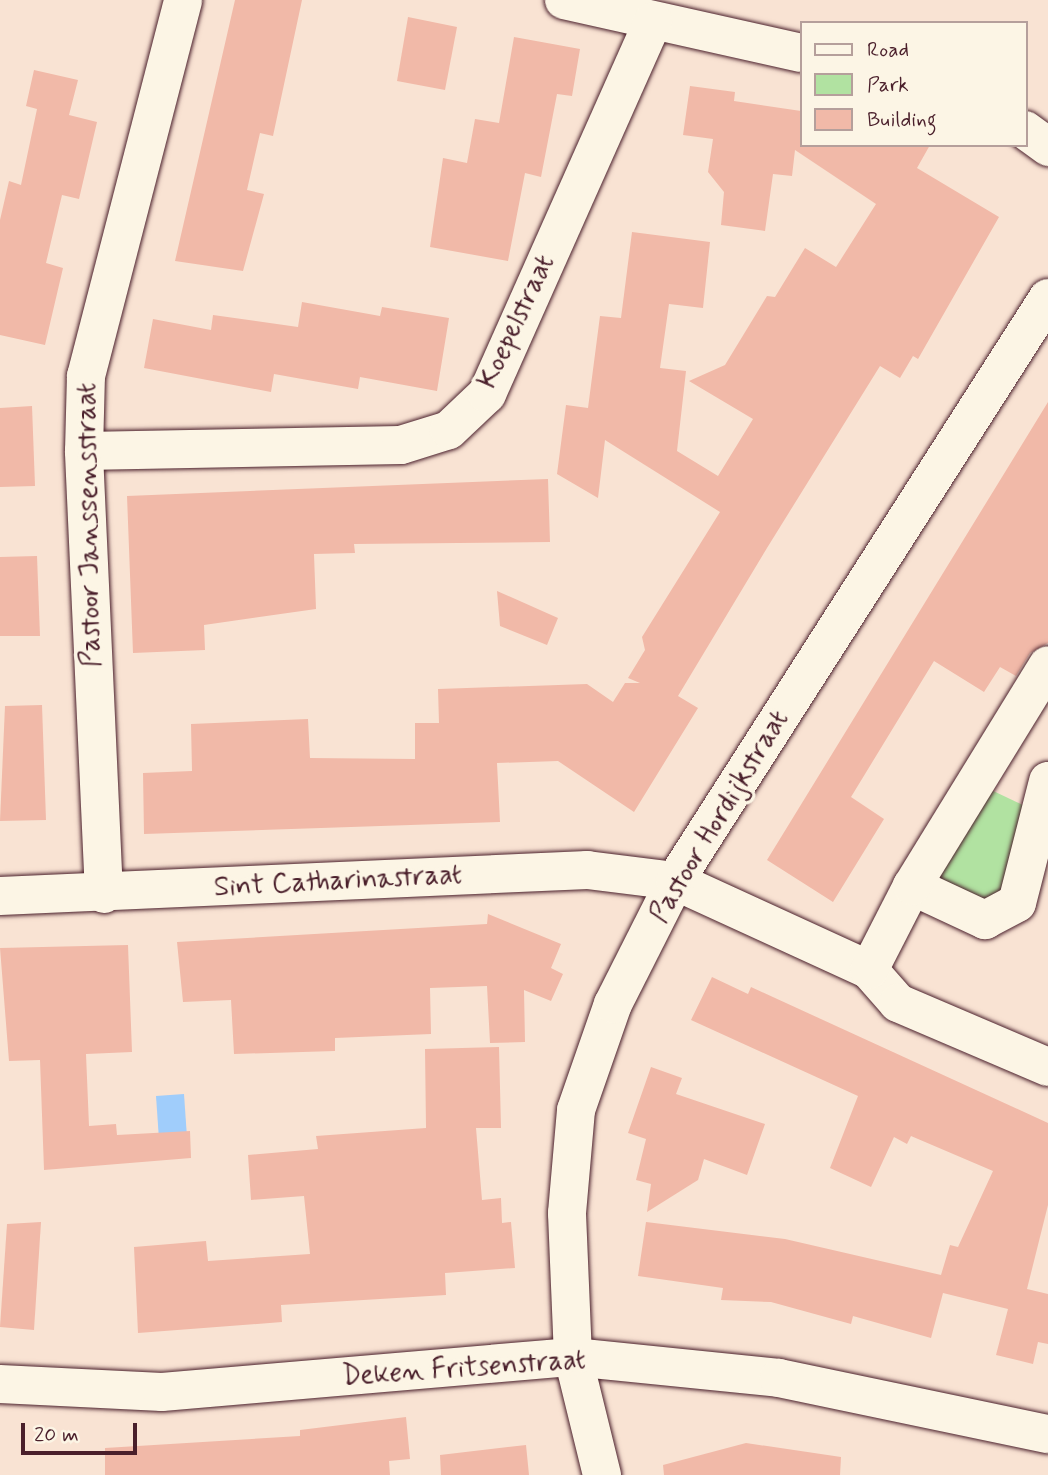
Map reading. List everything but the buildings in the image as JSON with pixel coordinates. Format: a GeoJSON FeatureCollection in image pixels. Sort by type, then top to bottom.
{"type":"FeatureCollection","features":[{"type":"Feature","properties":{"kind":"street","name":"Pastoor Janssensstraat"},"geometry":{"type":"LineString","coordinates":[[104,894],[84,450],[86,376],[183,0]]}},
{"type":"Feature","properties":{"kind":"street"},"geometry":{"type":"LineString","coordinates":[[564,0],[678,17],[800,52]]}},
{"type":"Feature","properties":{"kind":"street","name":"Koepelstraat"},"geometry":{"type":"LineString","coordinates":[[84,450],[401,445],[449,430],[486,394],[678,17]]}},
{"type":"Feature","properties":{"kind":"street"},"geometry":{"type":"LineString","coordinates":[[1027,131],[1048,147]]}},
{"type":"Feature","properties":{"kind":"street","name":"Pastoor Hordijkstraat"},"geometry":{"type":"LineString","coordinates":[[602,1475],[573,1357],[567,1213],[576,1110],[613,1004],[675,880],[1048,298]]}},
{"type":"Feature","properties":{"kind":"street"},"geometry":{"type":"LineString","coordinates":[[1048,665],[912,886],[869,970],[898,1003],[1048,1067]]}},
{"type":"Feature","properties":{"kind":"street"},"geometry":{"type":"LineString","coordinates":[[912,886],[985,920],[1017,903],[1048,781]]}},
{"type":"Feature","properties":{"kind":"street","name":"Sint Catharinastraat"},"geometry":{"type":"LineString","coordinates":[[0,895],[104,894],[587,870],[675,880],[869,970]]}},
{"type":"Feature","properties":{"kind":"street","name":"Deken Fritsenstraat"},"geometry":{"type":"LineString","coordinates":[[0,1384],[162,1392],[573,1357],[779,1378],[1048,1434]]}},
{"type":"Feature","properties":{"kind":"green space"},"geometry":{"type":"Polygon","coordinates":[[[987,788],[1027,807],[1005,897],[985,907],[939,886],[936,872],[987,788]]]}},
{"type":"Feature","properties":{"kind":"water"},"geometry":{"type":"Polygon","coordinates":[[[184,1094],[188,1152],[160,1154],[156,1096],[184,1094]]]}}]}
